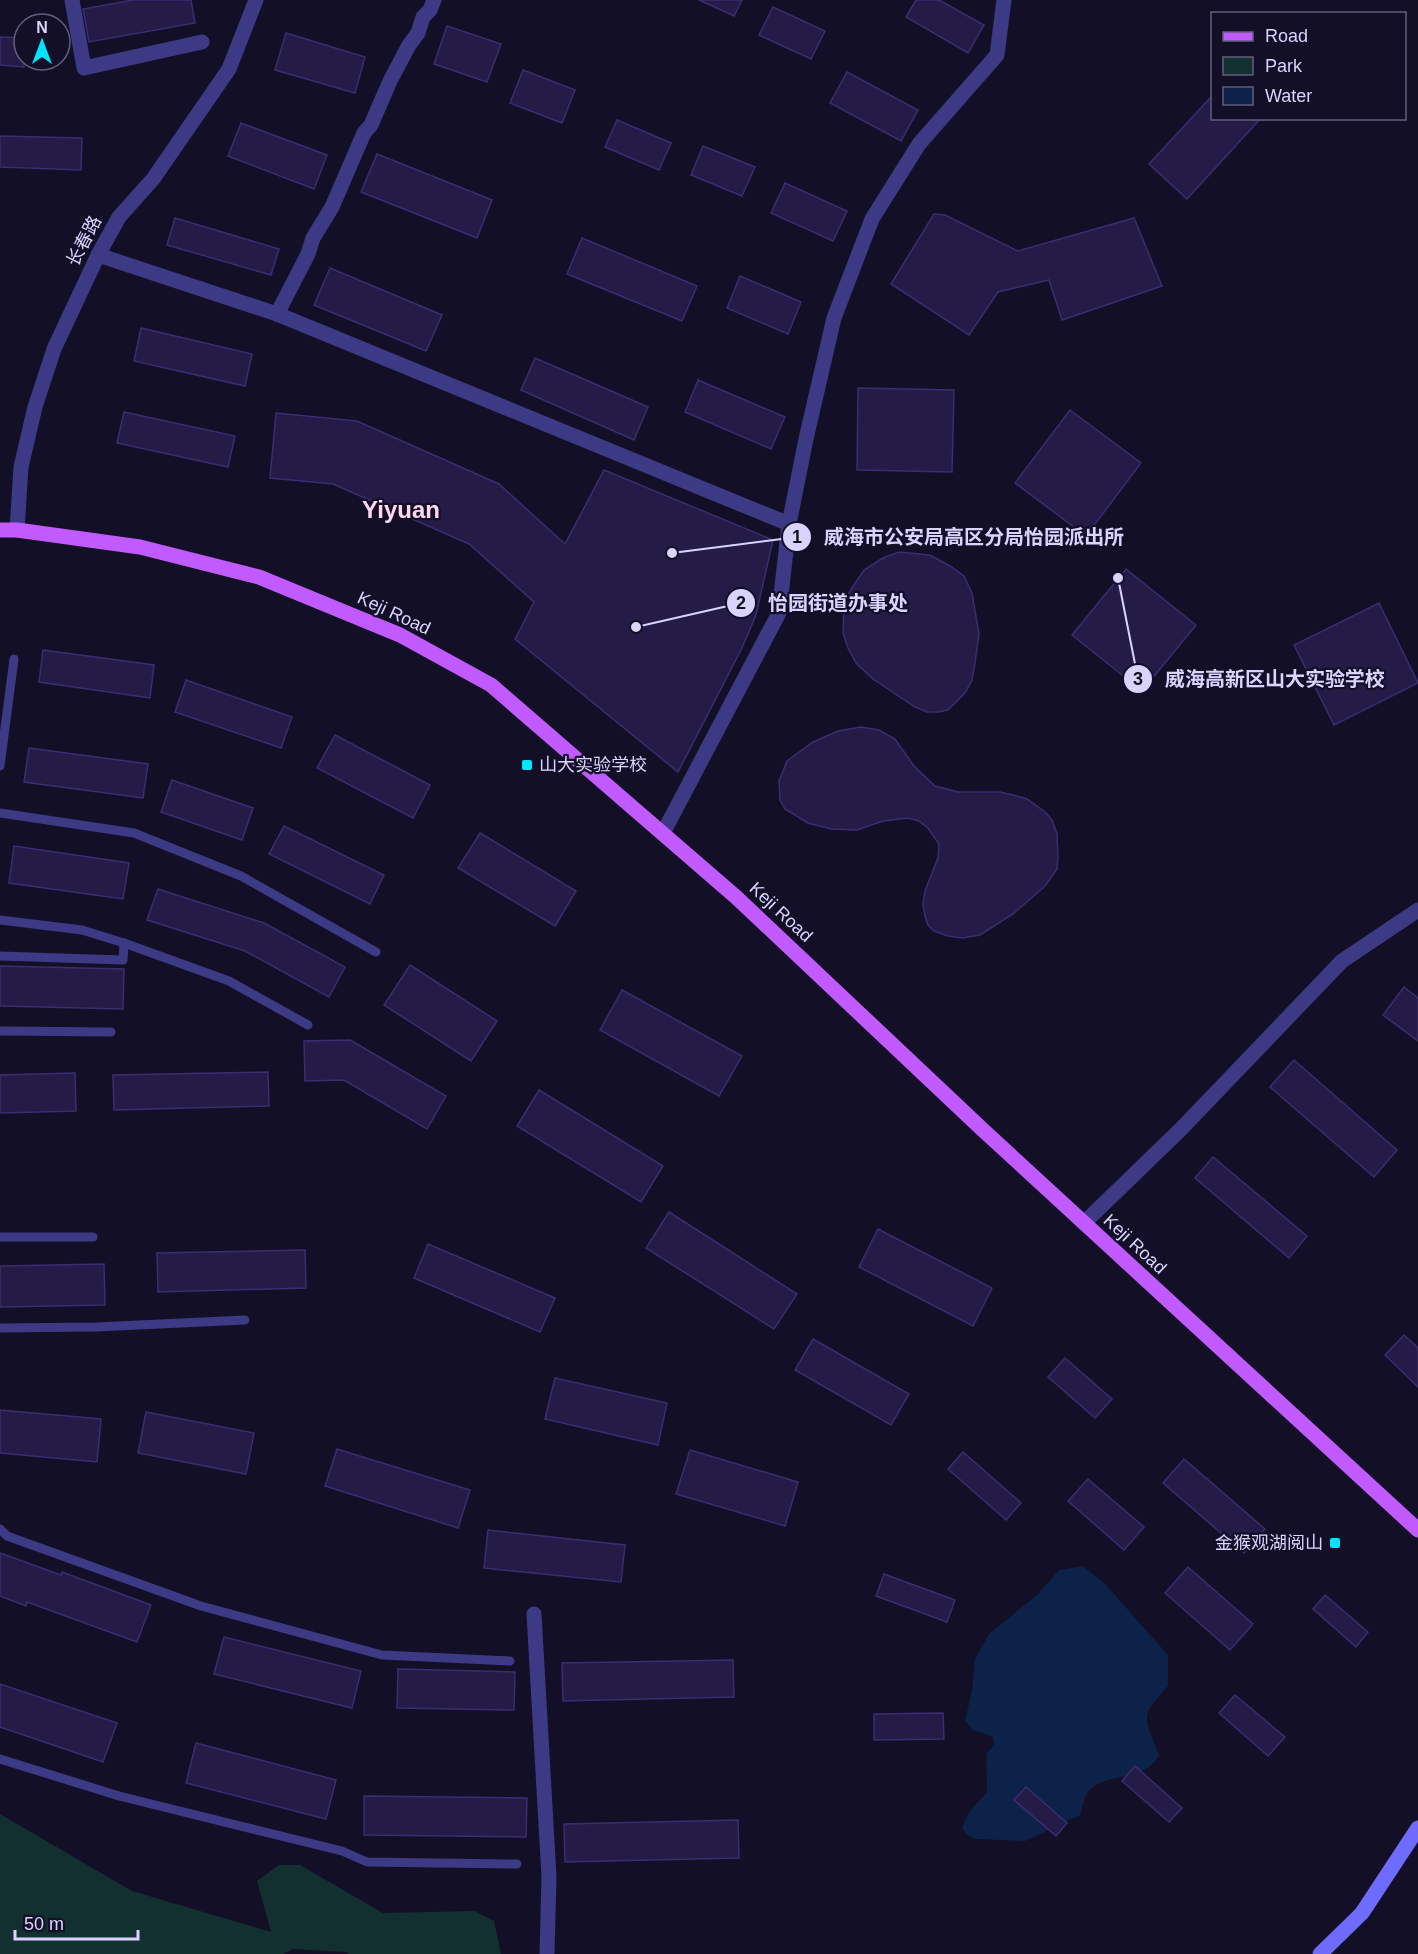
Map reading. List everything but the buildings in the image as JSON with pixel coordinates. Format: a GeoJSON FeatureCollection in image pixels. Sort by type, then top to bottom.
{"type":"FeatureCollection","features":[{"type":"Feature","properties":{"kind":"main road","name":"Keji Road"},"geometry":{"type":"LineString","coordinates":[[0,530],[17,530],[140,547],[259,577],[400,635],[491,685],[736,897],[1084,1223],[1418,1530]]}},
{"type":"Feature","properties":{"kind":"main road"},"geometry":{"type":"LineString","coordinates":[[1320,1954],[1362,1913],[1418,1828]]}},
{"type":"Feature","properties":{"kind":"street"},"geometry":{"type":"LineString","coordinates":[[72,0],[84,68],[202,42]]}},
{"type":"Feature","properties":{"kind":"street","name":"长春路"},"geometry":{"type":"LineString","coordinates":[[17,530],[21,467],[35,407],[54,349],[98,255],[119,217],[153,179],[229,69],[256,0]]}},
{"type":"Feature","properties":{"kind":"street"},"geometry":{"type":"LineString","coordinates":[[277,314],[308,254],[313,238],[332,207],[364,133],[371,125],[390,81],[434,0]]}},
{"type":"Feature","properties":{"kind":"street"},"geometry":{"type":"LineString","coordinates":[[663,833],[779,613],[789,524],[834,318],[872,219],[919,144],[997,54],[1004,0]]}},
{"type":"Feature","properties":{"kind":"street"},"geometry":{"type":"LineString","coordinates":[[98,255],[277,314],[789,524]]}},
{"type":"Feature","properties":{"kind":"street"},"geometry":{"type":"LineString","coordinates":[[1084,1223],[1181,1129],[1342,961],[1418,910]]}},
{"type":"Feature","properties":{"kind":"street"},"geometry":{"type":"LineString","coordinates":[[534,1614],[549,1877],[547,1954]]}},
{"type":"Feature","properties":{"kind":"lane"},"geometry":{"type":"LineString","coordinates":[[0,766],[14,658]]}},
{"type":"Feature","properties":{"kind":"lane"},"geometry":{"type":"LineString","coordinates":[[0,813],[134,833],[241,876],[376,952]]}},
{"type":"Feature","properties":{"kind":"lane"},"geometry":{"type":"LineString","coordinates":[[0,920],[82,930],[124,944],[229,981],[308,1025]]}},
{"type":"Feature","properties":{"kind":"lane"},"geometry":{"type":"LineString","coordinates":[[0,956],[123,960],[124,944]]}},
{"type":"Feature","properties":{"kind":"lane"},"geometry":{"type":"LineString","coordinates":[[0,1031],[111,1032]]}},
{"type":"Feature","properties":{"kind":"lane"},"geometry":{"type":"LineString","coordinates":[[0,1237],[93,1237]]}},
{"type":"Feature","properties":{"kind":"lane"},"geometry":{"type":"LineString","coordinates":[[0,1328],[96,1327],[245,1320]]}},
{"type":"Feature","properties":{"kind":"lane"},"geometry":{"type":"LineString","coordinates":[[0,1529],[7,1536],[201,1606],[382,1655],[510,1661]]}},
{"type":"Feature","properties":{"kind":"lane"},"geometry":{"type":"LineString","coordinates":[[0,1759],[119,1796],[342,1851],[367,1862],[517,1864]]}},
{"type":"Feature","properties":{"kind":"green space"},"geometry":{"type":"Polygon","coordinates":[[[0,1814],[132,1891],[271,1932],[257,1881],[279,1865],[300,1865],[383,1913],[474,1911],[494,1921],[501,1954],[350,1954],[293,1949],[283,1954],[0,1954],[0,1814]]]}},
{"type":"Feature","properties":{"kind":"water"},"geometry":{"type":"Polygon","coordinates":[[[1083,1566],[1106,1585],[1168,1655],[1168,1686],[1152,1705],[1147,1718],[1159,1755],[1153,1764],[1144,1770],[1095,1786],[1088,1792],[1080,1815],[1025,1841],[976,1839],[967,1835],[962,1828],[969,1812],[987,1792],[986,1754],[994,1745],[993,1737],[973,1730],[965,1721],[972,1690],[975,1659],[989,1634],[1037,1595],[1059,1570],[1083,1566]]]}},
{"type":"Feature","properties":{"kind":"place","name":"威海市公安局高区分局怡园派出所"},"geometry":{"type":"Point","coordinates":[672,553]}},
{"type":"Feature","properties":{"kind":"place","name":"威海高新区山大实验学校"},"geometry":{"type":"Point","coordinates":[1118,578]}},
{"type":"Feature","properties":{"kind":"place","name":"怡园街道办事处"},"geometry":{"type":"Point","coordinates":[636,627]}},
{"type":"Feature","properties":{"kind":"place","name":"山大实验学校"},"geometry":{"type":"Point","coordinates":[527,765]}},
{"type":"Feature","properties":{"kind":"place","name":"金猴观湖阅山"},"geometry":{"type":"Point","coordinates":[1335,1543]}},
{"type":"Feature","properties":{"kind":"district","name":"Yiyuan"},"geometry":{"type":"Point","coordinates":[401,510]}}]}
